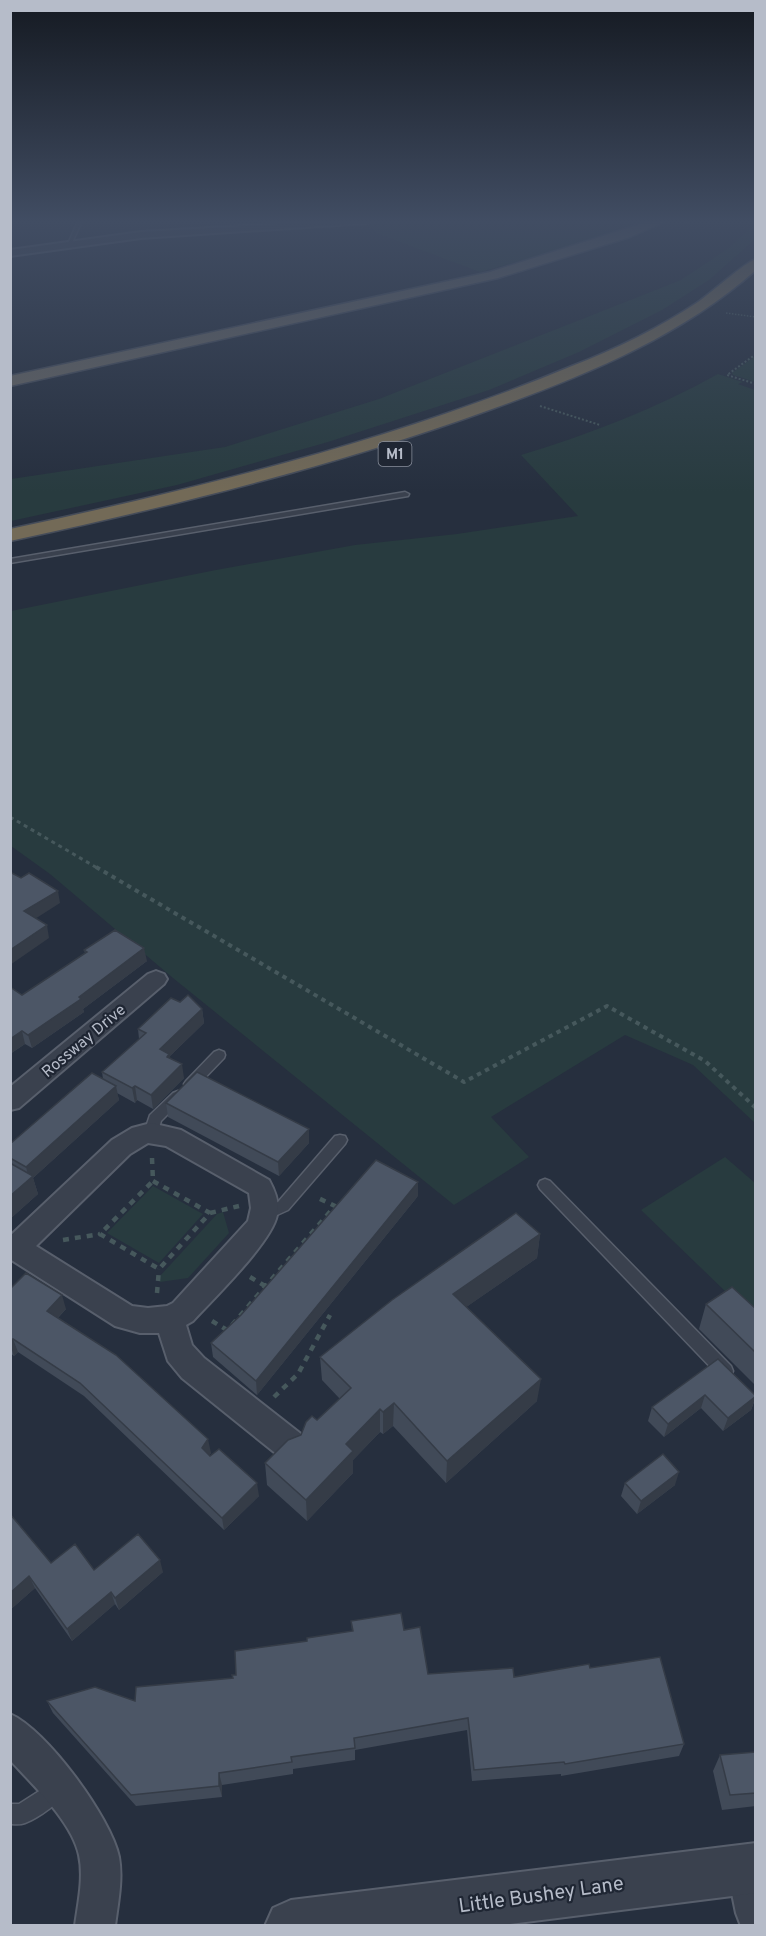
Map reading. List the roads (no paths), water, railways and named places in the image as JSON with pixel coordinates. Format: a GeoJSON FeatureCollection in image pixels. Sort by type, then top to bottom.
{"type":"FeatureCollection","features":[{"type":"Feature","properties":{"kind":"highway"},"geometry":{"type":"LineString","coordinates":[[10,381],[324,311]]}},
{"type":"Feature","properties":{"kind":"highway","name":"M1"},"geometry":{"type":"LineString","coordinates":[[10,535],[260,476],[415,430],[489,405],[581,368],[651,335],[689,311]]}},
{"type":"Feature","properties":{"kind":"highway","name":"M1"},"geometry":{"type":"LineString","coordinates":[[10,554],[181,515],[293,485],[461,433],[537,405],[647,357],[725,313]]}},
{"type":"Feature","properties":{"kind":"street","name":"Rossway Drive"},"geometry":{"type":"LineString","coordinates":[[10,1101],[156,979]]}},
{"type":"Feature","properties":{"kind":"street"},"geometry":{"type":"LineString","coordinates":[[151,1132],[172,1137],[260,1187],[265,1200],[266,1214],[259,1228],[183,1312],[170,1320],[138,1321],[125,1317],[13,1251],[121,1147],[130,1140],[151,1132]]}},
{"type":"Feature","properties":{"kind":"street"},"geometry":{"type":"LineString","coordinates":[[170,1320],[179,1352],[186,1360],[290,1445]]}},
{"type":"Feature","properties":{"kind":"street"},"geometry":{"type":"LineString","coordinates":[[10,1732],[86,1822],[99,1854],[100,1884],[95,1926]]}},
{"type":"Feature","properties":{"kind":"street","name":"Little Bushey Lane"},"geometry":{"type":"LineString","coordinates":[[291,1926],[426,1911],[650,1879],[753,1883]]}},
{"type":"Feature","properties":{"kind":"lane"},"geometry":{"type":"LineString","coordinates":[[10,561],[405,494]]}},
{"type":"Feature","properties":{"kind":"lane"},"geometry":{"type":"LineString","coordinates":[[151,1132],[155,1119],[219,1055]]}},
{"type":"Feature","properties":{"kind":"lane"},"geometry":{"type":"LineString","coordinates":[[266,1214],[283,1206],[340,1140]]}},
{"type":"Feature","properties":{"kind":"lane"},"geometry":{"type":"LineString","coordinates":[[545,1185],[739,1385]]}},
{"type":"Feature","properties":{"kind":"lane"},"geometry":{"type":"LineString","coordinates":[[10,1814],[22,1814],[58,1788]]}}]}
